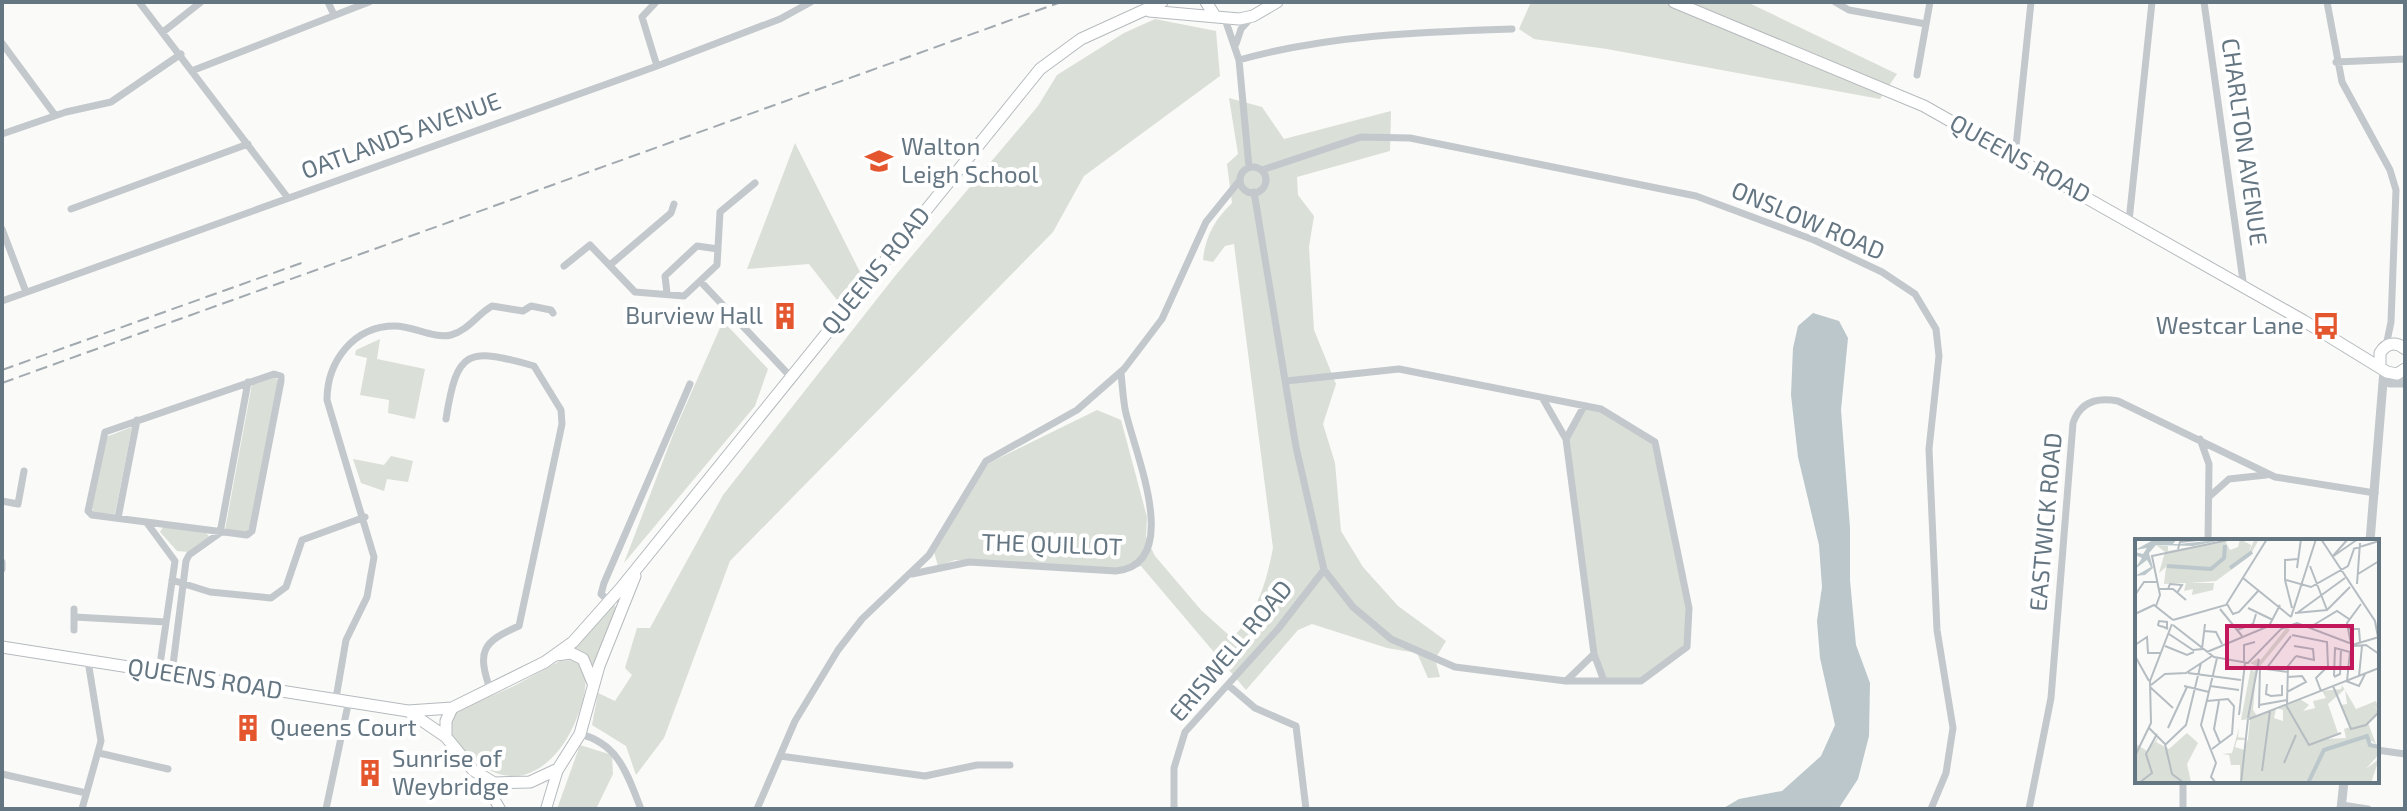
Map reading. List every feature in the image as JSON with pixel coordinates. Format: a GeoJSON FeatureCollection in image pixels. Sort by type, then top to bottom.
{"type":"FeatureCollection","features":[{"type":"Feature","properties":{"kind":"main road","name":"QUEENS ROAD"},"geometry":{"type":"LineString","coordinates":[[556,655],[573,642],[609,601],[1040,69],[1065,48],[1162,2]]}},
{"type":"Feature","properties":{"kind":"main road"},"geometry":{"type":"LineString","coordinates":[[1206,2],[1220,17]]}},
{"type":"Feature","properties":{"kind":"main road"},"geometry":{"type":"LineString","coordinates":[[1253,16],[1277,2]]}},
{"type":"Feature","properties":{"kind":"main road","name":"QUEENS ROAD"},"geometry":{"type":"LineString","coordinates":[[1674,2],[1888,89],[2015,156],[2396,374]]}},
{"type":"Feature","properties":{"kind":"main road","name":"QUEENS ROAD"},"geometry":{"type":"LineString","coordinates":[[1140,12],[1253,16]]}},
{"type":"Feature","properties":{"kind":"main road","name":"QUEENS ROAD"},"geometry":{"type":"LineString","coordinates":[[2350,348],[2396,347]]}},
{"type":"Feature","properties":{"kind":"main road"},"geometry":{"type":"LineString","coordinates":[[2396,347],[2396,374]]}},
{"type":"Feature","properties":{"kind":"main road","name":"QUEENS ROAD"},"geometry":{"type":"LineString","coordinates":[[593,684],[639,564]]}},
{"type":"Feature","properties":{"kind":"main road"},"geometry":{"type":"LineString","coordinates":[[609,601],[615,602],[621,610]]}},
{"type":"Feature","properties":{"kind":"main road","name":"QUEENS ROAD"},"geometry":{"type":"LineString","coordinates":[[2,647],[408,711]]}},
{"type":"Feature","properties":{"kind":"main road"},"geometry":{"type":"LineString","coordinates":[[408,711],[452,708],[556,655],[571,653],[583,659],[593,684],[580,734],[558,769],[546,809]]}},
{"type":"Feature","properties":{"kind":"main road"},"geometry":{"type":"LineString","coordinates":[[446,737],[446,721],[452,708]]}},
{"type":"Feature","properties":{"kind":"main road"},"geometry":{"type":"LineString","coordinates":[[408,711],[446,737],[482,778],[500,809]]}},
{"type":"Feature","properties":{"kind":"main road"},"geometry":{"type":"LineString","coordinates":[[482,778],[514,786],[558,769]]}},
{"type":"Feature","properties":{"kind":"street"},"geometry":{"type":"LineString","coordinates":[[139,2],[194,70],[288,198]]}},
{"type":"Feature","properties":{"kind":"street"},"geometry":{"type":"LineString","coordinates":[[163,32],[201,2]]}},
{"type":"Feature","properties":{"kind":"street"},"geometry":{"type":"LineString","coordinates":[[328,2],[334,15]]}},
{"type":"Feature","properties":{"kind":"street"},"geometry":{"type":"LineString","coordinates":[[194,70],[369,2]]}},
{"type":"Feature","properties":{"kind":"street"},"geometry":{"type":"LineString","coordinates":[[656,2],[642,17],[657,66]]}},
{"type":"Feature","properties":{"kind":"street","name":"OATLANDS AVENUE"},"geometry":{"type":"LineString","coordinates":[[2,301],[657,66],[780,19],[811,2]]}},
{"type":"Feature","properties":{"kind":"street"},"geometry":{"type":"LineString","coordinates":[[1835,2],[1849,10],[1926,24]]}},
{"type":"Feature","properties":{"kind":"street"},"geometry":{"type":"LineString","coordinates":[[1917,75],[1930,2]]}},
{"type":"Feature","properties":{"kind":"street"},"geometry":{"type":"LineString","coordinates":[[2015,156],[2031,2]]}},
{"type":"Feature","properties":{"kind":"street"},"geometry":{"type":"LineString","coordinates":[[2129,221],[2152,2]]}},
{"type":"Feature","properties":{"kind":"street","name":"CHARLTON AVENUE"},"geometry":{"type":"LineString","coordinates":[[2204,2],[2244,288]]}},
{"type":"Feature","properties":{"kind":"street"},"geometry":{"type":"LineString","coordinates":[[2327,2],[2336,62],[2344,88],[2395,183],[2391,322],[2396,347]]}},
{"type":"Feature","properties":{"kind":"street"},"geometry":{"type":"LineString","coordinates":[[1236,44],[1245,22],[1253,16]]}},
{"type":"Feature","properties":{"kind":"street"},"geometry":{"type":"LineString","coordinates":[[757,809],[795,721],[838,650],[862,619],[929,555],[986,461],[1064,418],[1121,372],[1162,319],[1206,222],[1249,167],[1236,44],[1220,17]]}},
{"type":"Feature","properties":{"kind":"street"},"geometry":{"type":"LineString","coordinates":[[1239,60],[1286,47],[1396,33],[1512,29]]}},
{"type":"Feature","properties":{"kind":"street"},"geometry":{"type":"LineString","coordinates":[[2,43],[55,115]]}},
{"type":"Feature","properties":{"kind":"street"},"geometry":{"type":"LineString","coordinates":[[2,134],[55,115],[111,102],[181,54]]}},
{"type":"Feature","properties":{"kind":"street"},"geometry":{"type":"LineString","coordinates":[[2336,62],[2405,59]]}},
{"type":"Feature","properties":{"kind":"street","name":"ONSLOW ROAD"},"geometry":{"type":"LineString","coordinates":[[1262,170],[1361,137],[1410,138],[1696,196],[1814,240],[1882,272],[1915,294],[1936,329],[1939,356],[1929,449],[1937,630],[1953,728],[1946,773],[1931,809]]}},
{"type":"Feature","properties":{"kind":"street"},"geometry":{"type":"LineString","coordinates":[[71,209],[248,144]]}},
{"type":"Feature","properties":{"kind":"street"},"geometry":{"type":"LineString","coordinates":[[1249,167],[1262,170],[1266,183],[1254,192]]}},
{"type":"Feature","properties":{"kind":"street"},"geometry":{"type":"LineString","coordinates":[[1240,180],[1244,188],[1254,192]]}},
{"type":"Feature","properties":{"kind":"street"},"geometry":{"type":"LineString","coordinates":[[564,266],[590,245],[639,294],[684,296],[717,265],[720,212],[755,183]]}},
{"type":"Feature","properties":{"kind":"street"},"geometry":{"type":"LineString","coordinates":[[1254,192],[1296,447],[1324,570],[1353,607],[1391,639],[1455,667],[1566,681],[1641,681],[1687,647],[1689,608],[1655,442],[1601,409],[1399,369],[1286,381]]}},
{"type":"Feature","properties":{"kind":"street"},"geometry":{"type":"LineString","coordinates":[[610,265],[671,213],[674,204]]}},
{"type":"Feature","properties":{"kind":"street"},"geometry":{"type":"LineString","coordinates":[[3,234],[26,292]]}},
{"type":"Feature","properties":{"kind":"street"},"geometry":{"type":"LineString","coordinates":[[667,293],[665,276],[697,246],[718,249]]}},
{"type":"Feature","properties":{"kind":"street"},"geometry":{"type":"LineString","coordinates":[[2393,269],[2405,272]]}},
{"type":"Feature","properties":{"kind":"street"},"geometry":{"type":"LineString","coordinates":[[701,282],[790,376]]}},
{"type":"Feature","properties":{"kind":"street"},"geometry":{"type":"LineString","coordinates":[[336,698],[346,640],[373,578],[374,557],[365,517],[327,400],[328,380],[342,350],[349,343],[385,327],[453,335],[492,306],[523,311],[531,306],[553,313]]}},
{"type":"Feature","properties":{"kind":"street"},"geometry":{"type":"LineString","coordinates":[[446,419],[456,369],[465,361],[492,354],[534,366],[561,410],[562,424],[519,626],[487,644],[483,655],[482,666],[490,689]]}},
{"type":"Feature","properties":{"kind":"street","name":"THE QUILLOT"},"geometry":{"type":"LineString","coordinates":[[910,574],[969,562],[1116,571],[1129,570],[1140,561],[1152,537],[1151,511],[1125,408],[1121,372]]}},
{"type":"Feature","properties":{"kind":"street"},"geometry":{"type":"LineString","coordinates":[[274,374],[281,376],[252,531],[239,536],[92,515],[88,506],[102,436],[109,430],[137,420],[274,374]]}},
{"type":"Feature","properties":{"kind":"street"},"geometry":{"type":"LineString","coordinates":[[2370,539],[2384,392],[2396,374]]}},
{"type":"Feature","properties":{"kind":"street"},"geometry":{"type":"LineString","coordinates":[[172,673],[189,555],[220,533],[248,382]]}},
{"type":"Feature","properties":{"kind":"street"},"geometry":{"type":"LineString","coordinates":[[609,601],[601,594],[604,583],[690,384]]}},
{"type":"Feature","properties":{"kind":"street"},"geometry":{"type":"LineString","coordinates":[[1543,399],[1566,439],[1594,654],[1604,681]]}},
{"type":"Feature","properties":{"kind":"street","name":"EASTWICK ROAD"},"geometry":{"type":"LineString","coordinates":[[2029,809],[2051,698],[2076,415],[2089,402],[2118,401],[2285,480],[2375,493]]}},
{"type":"Feature","properties":{"kind":"street"},"geometry":{"type":"LineString","coordinates":[[1566,439],[1584,406]]}},
{"type":"Feature","properties":{"kind":"street"},"geometry":{"type":"LineString","coordinates":[[118,518],[137,420]]}},
{"type":"Feature","properties":{"kind":"street"},"geometry":{"type":"LineString","coordinates":[[2198,437],[2209,464],[2208,539]]}},
{"type":"Feature","properties":{"kind":"street"},"geometry":{"type":"LineString","coordinates":[[2,501],[18,504],[24,471]]}},
{"type":"Feature","properties":{"kind":"street"},"geometry":{"type":"LineString","coordinates":[[2209,498],[2229,479],[2269,474]]}},
{"type":"Feature","properties":{"kind":"street"},"geometry":{"type":"LineString","coordinates":[[172,580],[210,592],[271,598],[286,587],[302,540],[365,517]]}},
{"type":"Feature","properties":{"kind":"street"},"geometry":{"type":"LineString","coordinates":[[147,523],[173,555],[159,671]]}},
{"type":"Feature","properties":{"kind":"street"},"geometry":{"type":"LineString","coordinates":[[2,562],[2,569]]}},
{"type":"Feature","properties":{"kind":"street","name":"ERISWELL ROAD"},"geometry":{"type":"LineString","coordinates":[[1174,809],[1177,749],[1185,732],[1324,570]]}},
{"type":"Feature","properties":{"kind":"street"},"geometry":{"type":"LineString","coordinates":[[74,630],[74,613],[166,622]]}},
{"type":"Feature","properties":{"kind":"street"},"geometry":{"type":"LineString","coordinates":[[1566,681],[1594,654]]}},
{"type":"Feature","properties":{"kind":"street"},"geometry":{"type":"LineString","coordinates":[[82,809],[99,753],[100,726],[88,661]]}},
{"type":"Feature","properties":{"kind":"street"},"geometry":{"type":"LineString","coordinates":[[1228,685],[1255,708],[1296,726],[1306,809]]}},
{"type":"Feature","properties":{"kind":"street"},"geometry":{"type":"LineString","coordinates":[[326,809],[349,700]]}},
{"type":"Feature","properties":{"kind":"street"},"geometry":{"type":"LineString","coordinates":[[580,734],[605,744],[621,760],[641,809]]}},
{"type":"Feature","properties":{"kind":"street"},"geometry":{"type":"LineString","coordinates":[[2379,750],[2405,754]]}},
{"type":"Feature","properties":{"kind":"street"},"geometry":{"type":"LineString","coordinates":[[99,753],[168,769]]}},
{"type":"Feature","properties":{"kind":"street"},"geometry":{"type":"LineString","coordinates":[[780,756],[925,776],[977,765],[1010,765]]}},
{"type":"Feature","properties":{"kind":"street"},"geometry":{"type":"LineString","coordinates":[[2,774],[86,793]]}},
{"type":"Feature","properties":{"kind":"street"},"geometry":{"type":"LineString","coordinates":[[2183,783],[2183,809]]}},
{"type":"Feature","properties":{"kind":"street"},"geometry":{"type":"LineString","coordinates":[[2344,783],[2341,807],[2368,809]]}},
{"type":"Feature","properties":{"kind":"shaded area"},"geometry":{"type":"Polygon","coordinates":[[[1531,2],[1747,2],[1897,74],[1880,99],[1607,49],[1534,39],[1519,29],[1531,2]]]}},
{"type":"Feature","properties":{"kind":"shaded area"},"geometry":{"type":"Polygon","coordinates":[[[1155,19],[1216,31],[1220,76],[1084,176],[1053,232],[730,561],[664,738],[636,775],[626,746],[592,725],[598,693],[615,701],[632,675],[625,668],[637,628],[650,628],[723,495],[895,276],[1038,106],[1057,75],[1124,33],[1155,19]]]}},
{"type":"Feature","properties":{"kind":"shaded area"},"geometry":{"type":"Polygon","coordinates":[[[1229,98],[1262,107],[1284,139],[1391,111],[1390,151],[1297,177],[1298,195],[1314,216],[1309,247],[1314,330],[1336,384],[1323,424],[1335,463],[1341,531],[1363,567],[1398,606],[1446,641],[1435,659],[1440,677],[1428,678],[1417,653],[1387,648],[1312,624],[1298,630],[1246,690],[1141,566],[1115,570],[955,560],[938,566],[934,552],[989,463],[1097,410],[1121,420],[1147,517],[1146,538],[1155,556],[1201,610],[1232,638],[1255,607],[1273,548],[1234,244],[1225,246],[1213,262],[1203,260],[1212,229],[1232,203],[1227,164],[1238,154],[1229,98]]]}},
{"type":"Feature","properties":{"kind":"shaded area"},"geometry":{"type":"Polygon","coordinates":[[[795,143],[862,276],[837,300],[809,264],[747,269],[795,143]]]}},
{"type":"Feature","properties":{"kind":"shaded area"},"geometry":{"type":"Polygon","coordinates":[[[1813,313],[1839,321],[1848,338],[1841,410],[1850,528],[1850,580],[1856,645],[1870,683],[1869,736],[1858,779],[1839,808],[1722,809],[1739,799],[1782,791],[1821,756],[1835,725],[1820,658],[1817,621],[1822,587],[1819,545],[1798,457],[1791,395],[1793,348],[1798,326],[1813,313]]]}},
{"type":"Feature","properties":{"kind":"shaded area"},"geometry":{"type":"Polygon","coordinates":[[[723,321],[768,369],[755,406],[624,563],[674,432],[723,321]]]}},
{"type":"Feature","properties":{"kind":"shaded area"},"geometry":{"type":"Polygon","coordinates":[[[380,339],[377,359],[425,369],[415,419],[388,413],[389,400],[360,395],[367,358],[355,355],[356,350],[380,339]]]}},
{"type":"Feature","properties":{"kind":"shaded area"},"geometry":{"type":"Polygon","coordinates":[[[274,377],[280,382],[253,526],[243,534],[225,530],[252,384],[274,377]]]}},
{"type":"Feature","properties":{"kind":"shaded area"},"geometry":{"type":"Polygon","coordinates":[[[1584,406],[1601,409],[1655,442],[1689,608],[1687,647],[1641,681],[1604,681],[1594,654],[1566,439],[1584,406]]]}},
{"type":"Feature","properties":{"kind":"shaded area"},"geometry":{"type":"Polygon","coordinates":[[[132,427],[115,514],[94,513],[91,506],[106,437],[132,427]]]}},
{"type":"Feature","properties":{"kind":"shaded area"},"geometry":{"type":"Polygon","coordinates":[[[391,456],[413,461],[408,482],[387,479],[384,491],[361,483],[353,459],[384,465],[391,456]]]}},
{"type":"Feature","properties":{"kind":"shaded area"},"geometry":{"type":"Polygon","coordinates":[[[163,527],[206,533],[210,537],[189,552],[177,551],[160,532],[163,527]]]}},
{"type":"Feature","properties":{"kind":"shaded area"},"geometry":{"type":"Polygon","coordinates":[[[614,605],[618,609],[595,668],[586,655],[573,649],[614,605]]]}},
{"type":"Feature","properties":{"kind":"shaded area"},"geometry":{"type":"Polygon","coordinates":[[[571,660],[583,666],[585,673],[581,707],[568,736],[547,763],[519,776],[504,775],[488,769],[452,738],[449,726],[454,712],[514,686],[560,661],[571,660]]]}},
{"type":"Feature","properties":{"kind":"shaded area"},"geometry":{"type":"Polygon","coordinates":[[[580,745],[612,755],[613,774],[596,809],[557,809],[580,745]]]}},
{"type":"Feature","properties":{"kind":"railway"},"geometry":{"type":"LineString","coordinates":[[2,383],[1061,2]]}},
{"type":"Feature","properties":{"kind":"railway"},"geometry":{"type":"LineString","coordinates":[[2,370],[307,261]]}},
{"type":"Feature","properties":{"kind":"place","name":"Walton Leigh School"},"geometry":{"type":"Point","coordinates":[879,161]}},
{"type":"Feature","properties":{"kind":"place","name":"Burview Hall"},"geometry":{"type":"Point","coordinates":[785,316]}},
{"type":"Feature","properties":{"kind":"place","name":"Westcar Lane"},"geometry":{"type":"Point","coordinates":[2326,326]}},
{"type":"Feature","properties":{"kind":"place","name":"Queens Court"},"geometry":{"type":"Point","coordinates":[248,728]}},
{"type":"Feature","properties":{"kind":"place","name":"Sunrise of Weybridge"},"geometry":{"type":"Point","coordinates":[370,773]}}]}
